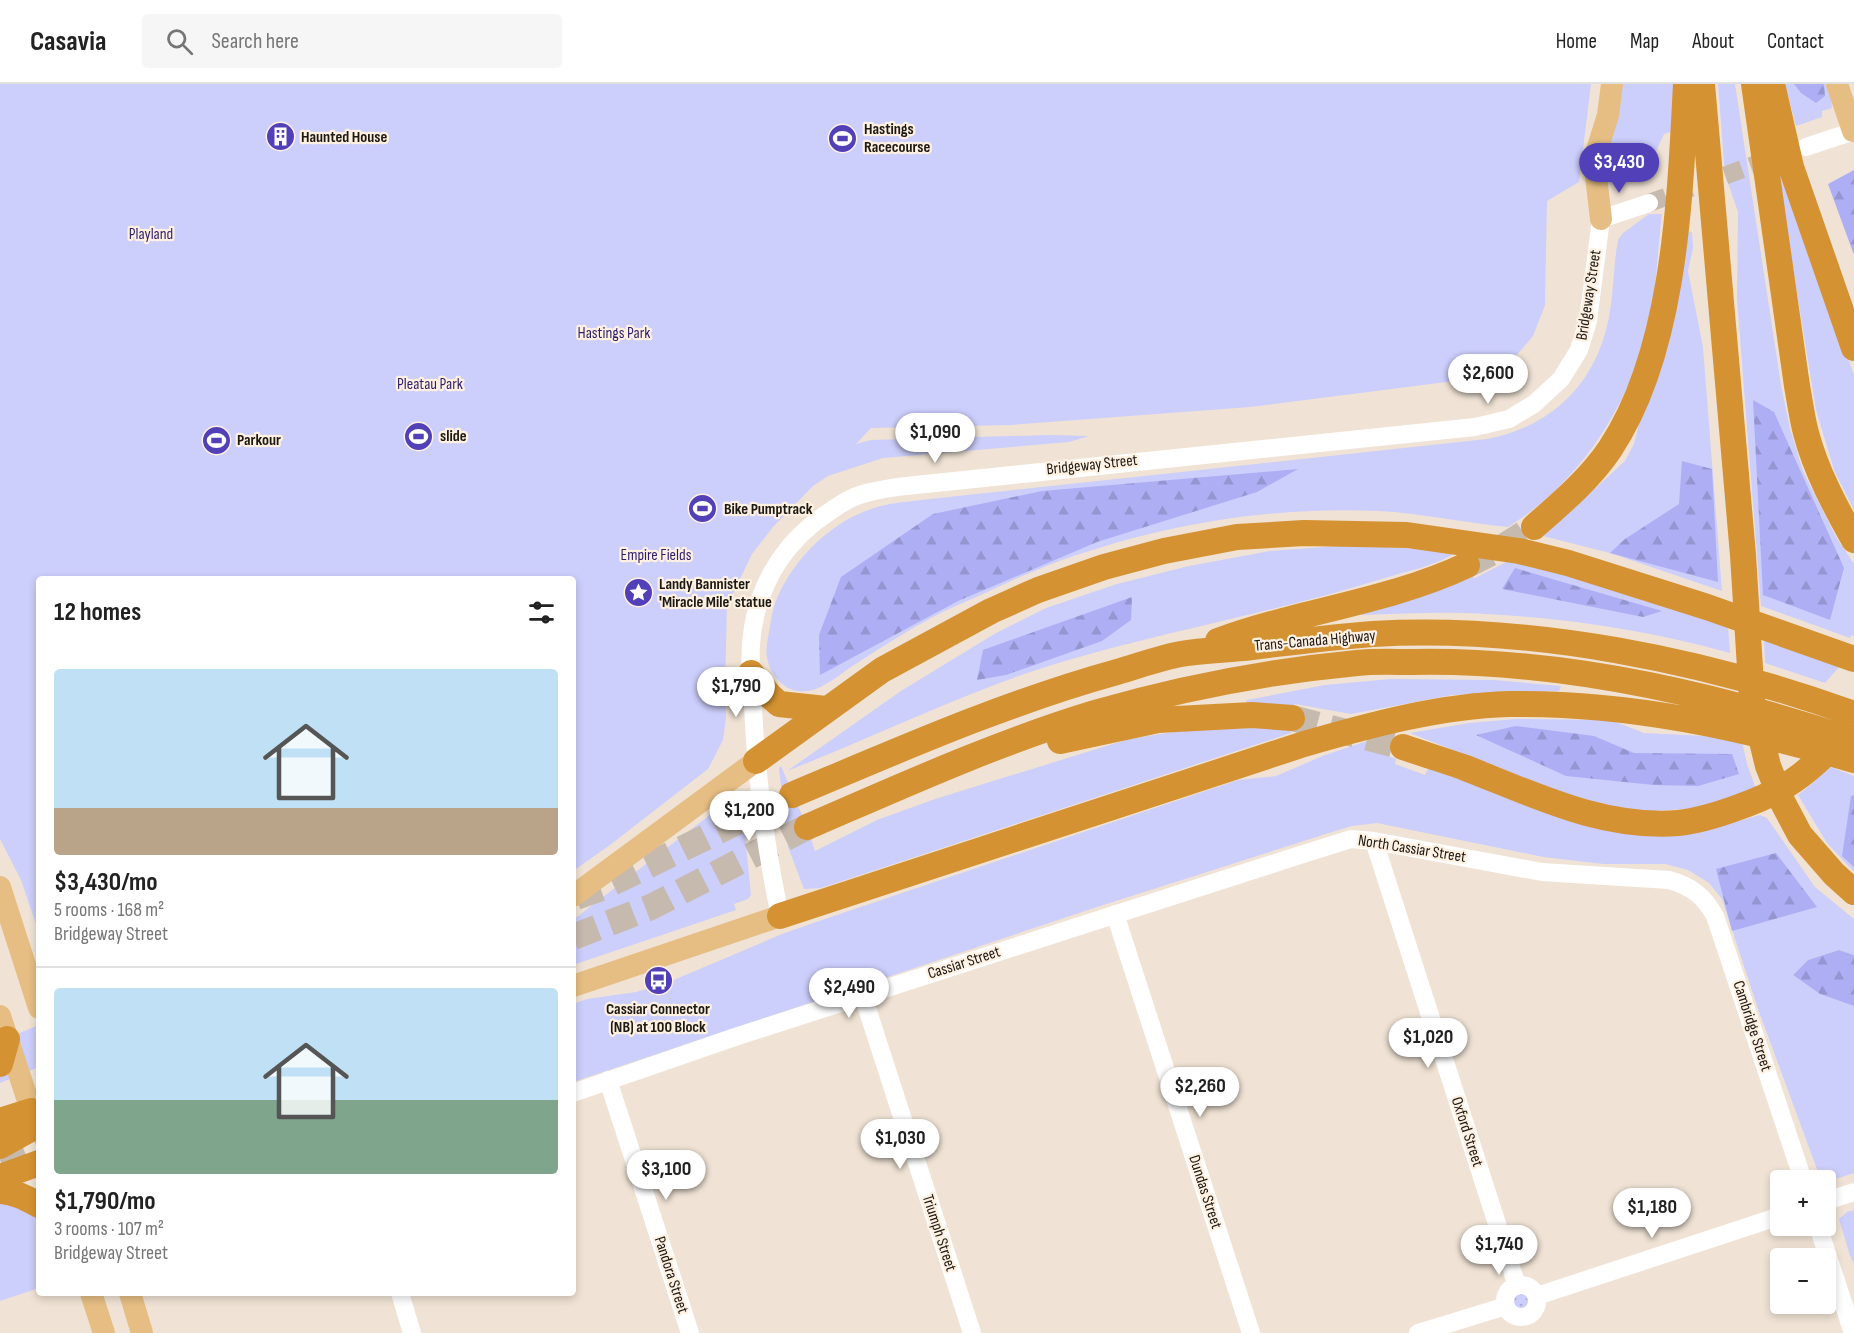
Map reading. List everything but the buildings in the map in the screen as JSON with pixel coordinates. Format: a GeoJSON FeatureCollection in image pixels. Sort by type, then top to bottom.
{"type":"FeatureCollection","features":[{"type":"Feature","properties":{"kind":"highway"},"geometry":{"type":"LineString","coordinates":[[1534,527],[1562,502],[1609,451],[1628,418],[1652,356],[1669,275],[1679,184],[1686,84]]}},
{"type":"Feature","properties":{"kind":"highway"},"geometry":{"type":"LineString","coordinates":[[1702,84],[1743,555],[1752,700],[1768,766],[1782,801],[1800,835],[1834,874],[1854,892]]}},
{"type":"Feature","properties":{"kind":"highway"},"geometry":{"type":"LineString","coordinates":[[1754,84],[1797,386],[1806,433],[1827,488],[1854,540]]}},
{"type":"Feature","properties":{"kind":"highway"},"geometry":{"type":"LineString","coordinates":[[1772,84],[1791,167],[1854,348]]}},
{"type":"Feature","properties":{"kind":"highway"},"geometry":{"type":"LineString","coordinates":[[756,761],[882,670],[991,611],[1038,590],[1104,567],[1164,551],[1237,537],[1304,533],[1407,535],[1519,551],[1568,563],[1847,656]]}},
{"type":"Feature","properties":{"kind":"highway"},"geometry":{"type":"LineString","coordinates":[[1180,654],[1258,626],[1428,581],[1467,565]]}},
{"type":"Feature","properties":{"kind":"highway","name":"Trans-Canada Highway"},"geometry":{"type":"LineString","coordinates":[[792,795],[910,745],[1031,698],[1180,654],[1374,634],[1454,634],[1538,640],[1611,649],[1703,668],[1810,698],[1854,714]]}},
{"type":"Feature","properties":{"kind":"highway","name":"Trans-Canada Highway"},"geometry":{"type":"LineString","coordinates":[[807,827],[994,747],[1095,713],[1177,692],[1269,675],[1358,663],[1488,663],[1570,671],[1696,695],[1785,729],[1854,741]]}},
{"type":"Feature","properties":{"kind":"highway"},"geometry":{"type":"LineString","coordinates":[[751,673],[779,704],[826,710]]}},
{"type":"Feature","properties":{"kind":"highway"},"geometry":{"type":"LineString","coordinates":[[780,916],[1304,744],[1369,726],[1432,713],[1508,704],[1573,706],[1658,713],[1785,729],[1854,760]]}},
{"type":"Feature","properties":{"kind":"highway"},"geometry":{"type":"LineString","coordinates":[[923,777],[1093,733],[1158,720],[1252,716],[1292,718]]}},
{"type":"Feature","properties":{"kind":"highway"},"geometry":{"type":"LineString","coordinates":[[1402,747],[1580,812],[1617,821],[1679,823],[1716,815],[1771,795],[1801,777],[1825,755],[1846,732],[1854,719]]}},
{"type":"Feature","properties":{"kind":"highway"},"geometry":{"type":"LineString","coordinates":[[0,1064],[4,1027]]}},
{"type":"Feature","properties":{"kind":"highway"},"geometry":{"type":"LineString","coordinates":[[0,1121],[36,1121]]}},
{"type":"Feature","properties":{"kind":"highway"},"geometry":{"type":"LineString","coordinates":[[0,1146],[16,1139],[36,1122]]}},
{"type":"Feature","properties":{"kind":"highway"},"geometry":{"type":"LineString","coordinates":[[0,1177],[36,1164]]}},
{"type":"Feature","properties":{"kind":"highway"},"geometry":{"type":"LineString","coordinates":[[0,1191],[25,1197],[36,1203]]}},
{"type":"Feature","properties":{"kind":"main road"},"geometry":{"type":"LineString","coordinates":[[1601,219],[1594,160],[1608,115],[1612,84]]}},
{"type":"Feature","properties":{"kind":"main road"},"geometry":{"type":"LineString","coordinates":[[1837,84],[1854,131]]}},
{"type":"Feature","properties":{"kind":"main road"},"geometry":{"type":"LineString","coordinates":[[576,894],[756,761]]}},
{"type":"Feature","properties":{"kind":"main road"},"geometry":{"type":"LineString","coordinates":[[0,887],[36,999]]}},
{"type":"Feature","properties":{"kind":"main road"},"geometry":{"type":"LineString","coordinates":[[576,985],[780,916]]}},
{"type":"Feature","properties":{"kind":"main road"},"geometry":{"type":"LineString","coordinates":[[4,1027],[36,1118]]}},
{"type":"Feature","properties":{"kind":"main road"},"geometry":{"type":"LineString","coordinates":[[92,1296],[104,1333]]}},
{"type":"Feature","properties":{"kind":"main road"},"geometry":{"type":"LineString","coordinates":[[131,1296],[142,1333]]}},
{"type":"Feature","properties":{"kind":"street"},"geometry":{"type":"LineString","coordinates":[[1806,147],[1854,131]]}},
{"type":"Feature","properties":{"kind":"street"},"geometry":{"type":"LineString","coordinates":[[1601,219],[1649,203]]}},
{"type":"Feature","properties":{"kind":"street","name":"Bridgeway Street"},"geometry":{"type":"LineString","coordinates":[[780,916],[756,761],[751,644],[756,613],[771,570],[801,534],[833,508],[856,496],[879,490],[1475,428],[1509,419],[1534,404],[1561,379],[1579,350],[1588,321],[1601,219]]}},
{"type":"Feature","properties":{"kind":"street","name":"North Cassiar Street"},"geometry":{"type":"LineString","coordinates":[[1115,914],[1351,839],[1374,841],[1542,872],[1669,880],[1683,884]]}},
{"type":"Feature","properties":{"kind":"street","name":"Oxford Street"},"geometry":{"type":"LineString","coordinates":[[1374,841],[1517,1286]]}},
{"type":"Feature","properties":{"kind":"street","name":"Cambridge Street"},"geometry":{"type":"LineString","coordinates":[[1683,884],[1699,893],[1715,916],[1800,1170]]}},
{"type":"Feature","properties":{"kind":"street","name":"Cassiar Street"},"geometry":{"type":"LineString","coordinates":[[576,1092],[1115,914]]}},
{"type":"Feature","properties":{"kind":"street","name":"Dundas Street"},"geometry":{"type":"LineString","coordinates":[[1115,914],[1251,1333]]}},
{"type":"Feature","properties":{"kind":"street","name":"Triumph Street"},"geometry":{"type":"LineString","coordinates":[[863,996],[972,1333]]}},
{"type":"Feature","properties":{"kind":"street","name":"Pandora Street"},"geometry":{"type":"LineString","coordinates":[[608,1080],[690,1333]]}},
{"type":"Feature","properties":{"kind":"street"},"geometry":{"type":"LineString","coordinates":[[1836,1198],[1854,1192]]}},
{"type":"Feature","properties":{"kind":"street"},"geometry":{"type":"LineString","coordinates":[[1537,1296],[1770,1219]]}},
{"type":"Feature","properties":{"kind":"street"},"geometry":{"type":"LineString","coordinates":[[1823,1236],[1846,1286],[1853,1333]]}},
{"type":"Feature","properties":{"kind":"street"},"geometry":{"type":"LineString","coordinates":[[1517,1286],[1528,1287],[1537,1296],[1536,1308],[1530,1325],[1514,1316],[1506,1306],[1507,1294],[1517,1286]]}},
{"type":"Feature","properties":{"kind":"street"},"geometry":{"type":"LineString","coordinates":[[401,1296],[412,1333]]}},
{"type":"Feature","properties":{"kind":"street"},"geometry":{"type":"LineString","coordinates":[[1418,1333],[1506,1306]]}},
{"type":"Feature","properties":{"kind":"green space","name":"Hastings Park"},"geometry":{"type":"Polygon","coordinates":[[[0,84],[1591,84],[1579,182],[1547,201],[1545,305],[1533,336],[1507,367],[1478,378],[1250,407],[1010,425],[871,428],[856,444],[871,440],[1089,436],[1069,442],[883,458],[828,476],[813,486],[773,527],[752,554],[727,606],[726,718],[723,740],[708,769],[576,869],[576,576],[36,576],[36,924],[21,880],[0,839],[0,84]]]}},
{"type":"Feature","properties":{"kind":"green space"},"geometry":{"type":"Polygon","coordinates":[[[1623,84],[1674,84],[1671,132],[1664,134],[1647,172],[1649,180],[1639,178],[1627,182],[1623,179],[1610,183],[1603,164],[1618,117],[1623,84]]]}},
{"type":"Feature","properties":{"kind":"green space"},"geometry":{"type":"Polygon","coordinates":[[[1718,84],[1735,84],[1781,385],[1790,429],[1803,471],[1836,537],[1854,564],[1854,636],[1851,635],[1850,638],[1761,606],[1737,299],[1738,212],[1725,174],[1718,84]]]}},
{"type":"Feature","properties":{"kind":"green space"},"geometry":{"type":"Polygon","coordinates":[[[1785,84],[1829,84],[1832,108],[1822,111],[1822,117],[1796,126],[1785,84]]]}},
{"type":"Feature","properties":{"kind":"green space"},"geometry":{"type":"Polygon","coordinates":[[[1794,84],[1824,84],[1825,96],[1816,103],[1801,93],[1794,84]]]}},
{"type":"Feature","properties":{"kind":"green space"},"geometry":{"type":"Polygon","coordinates":[[[1776,162],[1854,375],[1854,510],[1834,470],[1816,410],[1776,162]]]}},
{"type":"Feature","properties":{"kind":"green space"},"geometry":{"type":"Polygon","coordinates":[[[1854,170],[1854,255],[1828,184],[1854,170]]]}},
{"type":"Feature","properties":{"kind":"green space"},"geometry":{"type":"Polygon","coordinates":[[[1649,214],[1662,214],[1652,309],[1633,374],[1602,433],[1582,461],[1535,508],[1508,527],[1394,512],[1336,510],[1252,516],[1169,529],[1088,551],[1049,565],[944,611],[892,641],[826,684],[814,689],[799,691],[790,689],[776,678],[771,670],[767,644],[773,609],[794,568],[816,542],[830,531],[874,508],[921,500],[1487,439],[1531,425],[1566,400],[1592,366],[1608,322],[1618,240],[1623,233],[1649,214]]]}},
{"type":"Feature","properties":{"kind":"green space"},"geometry":{"type":"Polygon","coordinates":[[[1685,232],[1692,232],[1693,248],[1688,271],[1703,347],[1722,591],[1610,553],[1543,536],[1625,461],[1634,444],[1685,232]]]}},
{"type":"Feature","properties":{"kind":"green space"},"geometry":{"type":"Polygon","coordinates":[[[1753,400],[1774,412],[1844,568],[1830,620],[1763,595],[1753,400]]]}},
{"type":"Feature","properties":{"kind":"green space"},"geometry":{"type":"Polygon","coordinates":[[[1682,461],[1712,469],[1718,582],[1610,553],[1625,539],[1679,504],[1682,461]]]}},
{"type":"Feature","properties":{"kind":"green space"},"geometry":{"type":"Polygon","coordinates":[[[1298,469],[1257,492],[1097,542],[958,601],[820,675],[819,635],[841,577],[933,514],[1042,491],[1298,469]]]}},
{"type":"Feature","properties":{"kind":"green space"},"geometry":{"type":"Polygon","coordinates":[[[1352,545],[1457,551],[1433,564],[1345,590],[1105,650],[1030,672],[787,771],[901,691],[996,633],[1046,608],[1117,584],[1189,566],[1270,551],[1352,545]]]}},
{"type":"Feature","properties":{"kind":"green space"},"geometry":{"type":"Polygon","coordinates":[[[1508,561],[1550,570],[1728,627],[1730,653],[1665,637],[1598,625],[1531,617],[1463,613],[1362,615],[1360,610],[1418,596],[1472,577],[1475,578],[1508,561]]]}},
{"type":"Feature","properties":{"kind":"green space"},"geometry":{"type":"Polygon","coordinates":[[[1515,568],[1662,611],[1643,617],[1502,589],[1515,568]]]}},
{"type":"Feature","properties":{"kind":"green space"},"geometry":{"type":"Polygon","coordinates":[[[1132,597],[1131,620],[1102,641],[1006,675],[977,680],[983,650],[1132,597]]]}},
{"type":"Feature","properties":{"kind":"green space"},"geometry":{"type":"Polygon","coordinates":[[[1764,639],[1840,666],[1825,683],[1765,663],[1764,639]]]}},
{"type":"Feature","properties":{"kind":"green space"},"geometry":{"type":"Polygon","coordinates":[[[1391,679],[1494,680],[1561,686],[1559,691],[1452,695],[1351,714],[1295,704],[1294,709],[1246,702],[1325,685],[1391,679]]]}},
{"type":"Feature","properties":{"kind":"green space"},"geometry":{"type":"Polygon","coordinates":[[[1516,719],[1611,720],[1644,733],[1705,736],[1742,741],[1756,789],[1697,808],[1640,812],[1595,804],[1551,789],[1410,733],[1469,723],[1516,719]]]}},
{"type":"Feature","properties":{"kind":"green space"},"geometry":{"type":"Polygon","coordinates":[[[1516,726],[1594,736],[1634,753],[1732,754],[1739,774],[1698,786],[1654,785],[1566,776],[1476,735],[1516,726]]]}},
{"type":"Feature","properties":{"kind":"green space"},"geometry":{"type":"Polygon","coordinates":[[[1221,728],[1292,730],[1291,733],[821,888],[804,889],[788,847],[779,768],[781,766],[815,851],[877,820],[935,799],[1129,739],[1179,731],[1221,728]]]}},
{"type":"Feature","properties":{"kind":"green space"},"geometry":{"type":"Polygon","coordinates":[[[1373,739],[1371,750],[1396,759],[1395,764],[1425,775],[1429,767],[1521,803],[1724,825],[1760,815],[1767,818],[1815,887],[1854,919],[1854,955],[1839,950],[1808,960],[1793,975],[1820,994],[1854,1006],[1854,1173],[1836,1179],[1836,1170],[1817,1170],[1758,1009],[1722,899],[1709,883],[1688,870],[1665,864],[1604,864],[1543,857],[1377,823],[1352,826],[1332,832],[1097,907],[576,1081],[576,1003],[587,999],[636,992],[669,982],[782,934],[822,920],[1238,780],[1276,776],[1325,755],[1373,739]]]}},
{"type":"Feature","properties":{"kind":"green space"},"geometry":{"type":"Polygon","coordinates":[[[1828,766],[1854,776],[1854,872],[1827,843],[1798,795],[1828,766]]]}},
{"type":"Feature","properties":{"kind":"green space"},"geometry":{"type":"Polygon","coordinates":[[[1854,795],[1854,867],[1842,856],[1851,796],[1854,795]]]}},
{"type":"Feature","properties":{"kind":"green space"},"geometry":{"type":"Polygon","coordinates":[[[738,800],[742,805],[751,895],[748,899],[734,904],[736,910],[576,964],[576,918],[728,801],[732,805],[738,800]]]}},
{"type":"Feature","properties":{"kind":"green space"},"geometry":{"type":"Polygon","coordinates":[[[1776,853],[1817,907],[1732,931],[1716,869],[1776,853]]]}},
{"type":"Feature","properties":{"kind":"green space"},"geometry":{"type":"Polygon","coordinates":[[[1839,950],[1854,955],[1854,1006],[1820,994],[1793,975],[1808,960],[1839,950]]]}},
{"type":"Feature","properties":{"kind":"green space"},"geometry":{"type":"Polygon","coordinates":[[[36,1026],[36,1068],[0,1083],[0,1041],[36,1026]]]}},
{"type":"Feature","properties":{"kind":"green space"},"geometry":{"type":"Polygon","coordinates":[[[0,1200],[36,1216],[36,1289],[0,1301],[0,1200]]]}},
{"type":"Feature","properties":{"kind":"green space"},"geometry":{"type":"Polygon","coordinates":[[[1854,1210],[1854,1263],[1839,1219],[1847,1212],[1854,1210]]]}},
{"type":"Feature","properties":{"kind":"green space"},"geometry":{"type":"Polygon","coordinates":[[[1521,1291],[1529,1294],[1532,1302],[1529,1310],[1521,1313],[1513,1310],[1510,1302],[1513,1294],[1521,1291]]]}},
{"type":"Feature","properties":{"kind":"tunnel"},"geometry":{"type":"LineString","coordinates":[[1649,203],[1776,157]]}},
{"type":"Feature","properties":{"kind":"tunnel"},"geometry":{"type":"LineString","coordinates":[[1467,565],[1503,547],[1534,527]]}},
{"type":"Feature","properties":{"kind":"tunnel"},"geometry":{"type":"LineString","coordinates":[[1292,718],[1403,747]]}},
{"type":"Feature","properties":{"kind":"tunnel"},"geometry":{"type":"LineString","coordinates":[[576,897],[604,887],[792,795]]}},
{"type":"Feature","properties":{"kind":"tunnel"},"geometry":{"type":"LineString","coordinates":[[576,936],[651,907],[807,827]]}},
{"type":"Feature","properties":{"kind":"tunnel"},"geometry":{"type":"LineString","coordinates":[[0,1160],[36,1146]]}},
{"type":"Feature","properties":{"kind":"place","name":"Haunted House"},"geometry":{"type":"Point","coordinates":[280,137]}},
{"type":"Feature","properties":{"kind":"place","name":"Hastings Racecourse"},"geometry":{"type":"Point","coordinates":[843,138]}},
{"type":"Feature","properties":{"kind":"place","name":"slide"},"geometry":{"type":"Point","coordinates":[419,436]}},
{"type":"Feature","properties":{"kind":"place","name":"Parkour"},"geometry":{"type":"Point","coordinates":[216,440]}},
{"type":"Feature","properties":{"kind":"place","name":"Bike Pumptrack"},"geometry":{"type":"Point","coordinates":[703,509]}},
{"type":"Feature","properties":{"kind":"place","name":"Landy Bannister 'Miracle Mile' statue"},"geometry":{"type":"Point","coordinates":[638,593]}},
{"type":"Feature","properties":{"kind":"place","name":"Cassiar Connector (NB) at 100 Block"},"geometry":{"type":"Point","coordinates":[658,981]}},
{"type":"Feature","properties":{"kind":"park label","name":"Playland"},"geometry":{"type":"Point","coordinates":[151,234]}},
{"type":"Feature","properties":{"kind":"park label","name":"Pleatau Park"},"geometry":{"type":"Point","coordinates":[430,384]}},
{"type":"Feature","properties":{"kind":"park label","name":"Empire Fields"},"geometry":{"type":"Point","coordinates":[656,555]}}]}
